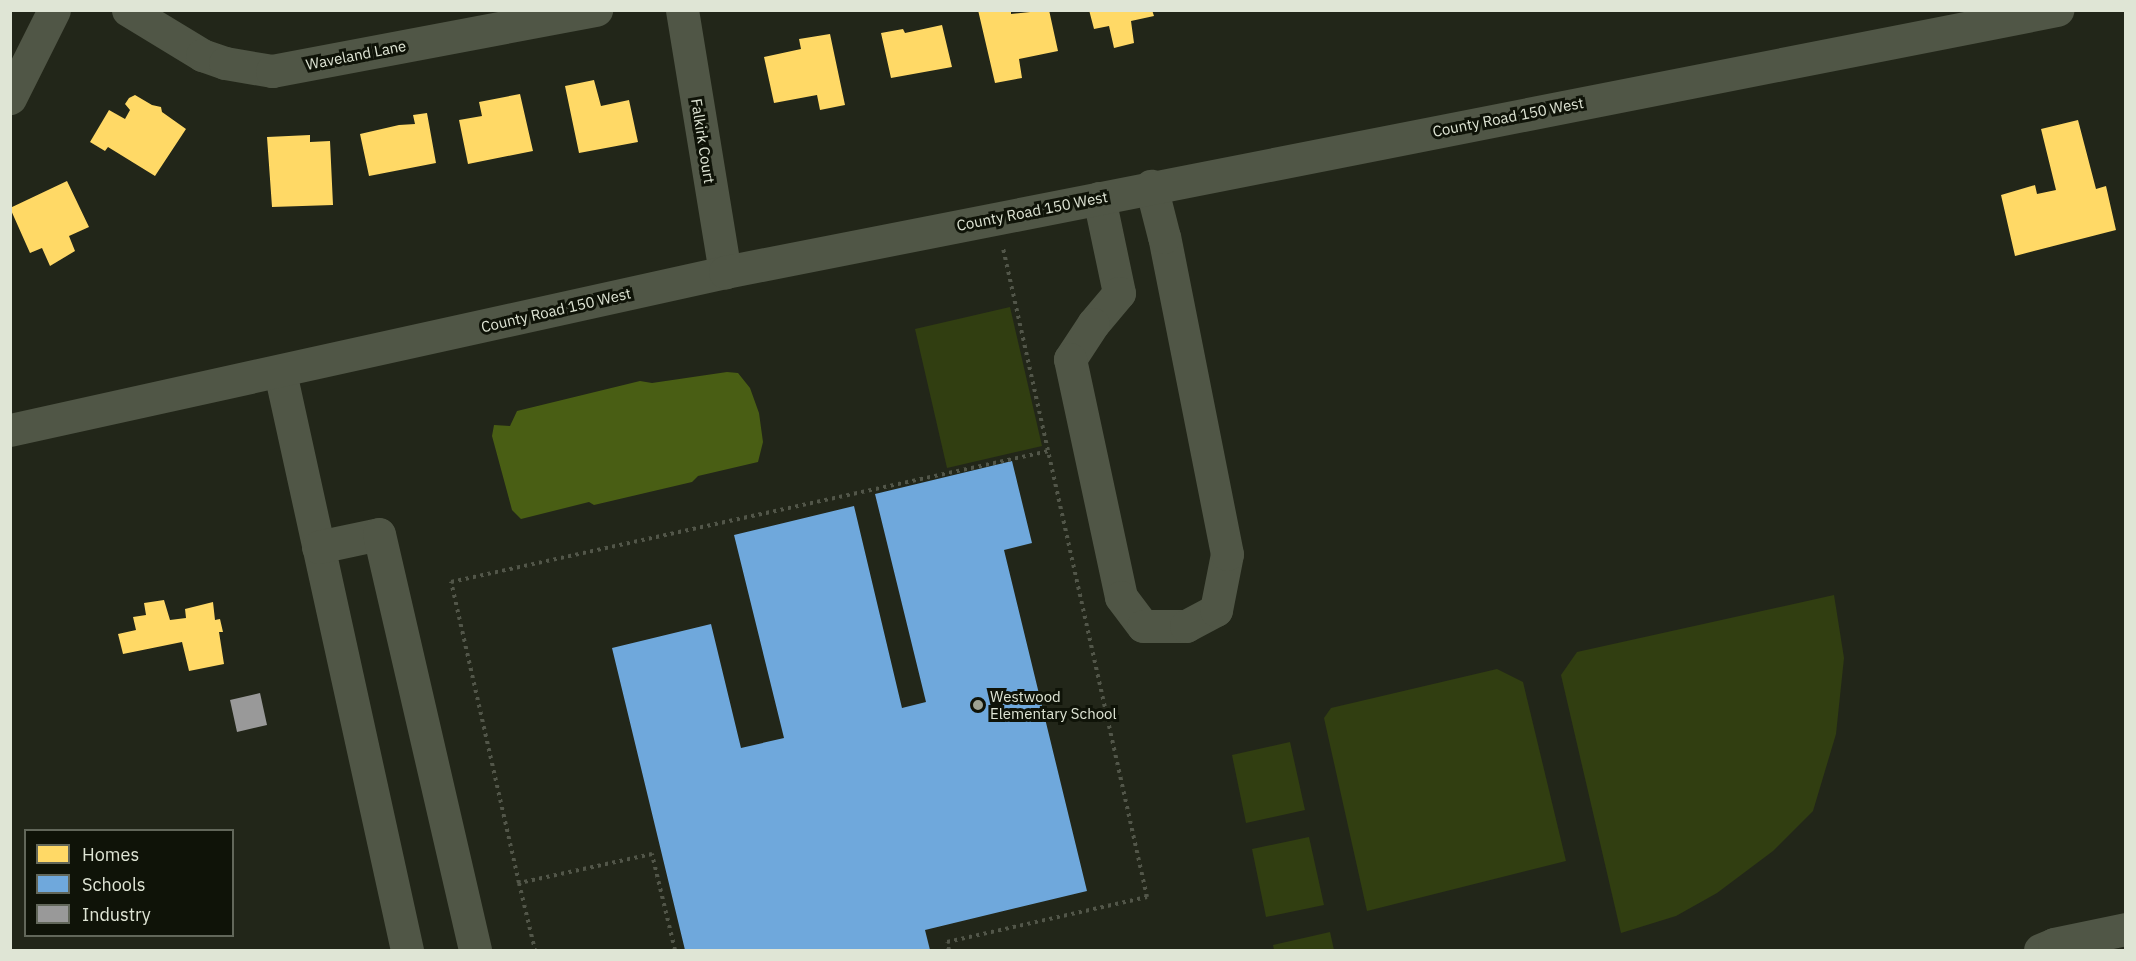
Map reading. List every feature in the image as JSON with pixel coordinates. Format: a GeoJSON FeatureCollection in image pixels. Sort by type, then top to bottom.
{"type":"FeatureCollection","features":[{"type":"Feature","properties":{"kind":"street"},"geometry":{"type":"LineString","coordinates":[[10,98],[54,10]]}},
{"type":"Feature","properties":{"kind":"street","name":"Waveland Lane"},"geometry":{"type":"LineString","coordinates":[[128,10],[202,55],[225,63],[272,71],[596,10]]}},
{"type":"Feature","properties":{"kind":"street","name":"Falkirk Court"},"geometry":{"type":"LineString","coordinates":[[682,10],[725,272]]}},
{"type":"Feature","properties":{"kind":"street","name":"County Road 150 West"},"geometry":{"type":"LineString","coordinates":[[10,430],[725,272],[1151,186],[2057,10]]}},
{"type":"Feature","properties":{"kind":"street"},"geometry":{"type":"LineString","coordinates":[[1100,198],[1119,293],[1093,324],[1070,359],[1121,597],[1143,626],[1186,626],[1216,610],[1227,554],[1164,237],[1151,186]]}},
{"type":"Feature","properties":{"kind":"street"},"geometry":{"type":"LineString","coordinates":[[280,372],[407,951]]}},
{"type":"Feature","properties":{"kind":"street"},"geometry":{"type":"LineString","coordinates":[[318,547],[379,534],[476,951]]}},
{"type":"Feature","properties":{"kind":"street"},"geometry":{"type":"LineString","coordinates":[[2040,951],[2054,944],[2126,929]]}},
{"type":"Feature","properties":{"kind":"path"},"geometry":{"type":"LineString","coordinates":[[949,951],[947,942],[1147,897],[997,218]]}},
{"type":"Feature","properties":{"kind":"path"},"geometry":{"type":"LineString","coordinates":[[535,951],[451,582],[1049,451]]}},
{"type":"Feature","properties":{"kind":"path"},"geometry":{"type":"LineString","coordinates":[[519,883],[652,854],[675,951]]}},
{"type":"Feature","properties":{"kind":"shaded area"},"geometry":{"type":"Polygon","coordinates":[[[1010,307],[1042,446],[947,468],[915,329],[1010,307]]]}},
{"type":"Feature","properties":{"kind":"shaded area"},"geometry":{"type":"Polygon","coordinates":[[[727,372],[738,373],[750,388],[759,413],[763,442],[758,462],[698,476],[692,482],[594,505],[589,502],[521,519],[512,510],[492,436],[494,425],[510,426],[517,411],[640,381],[652,383],[727,372]]]}},
{"type":"Feature","properties":{"kind":"shaded area"},"geometry":{"type":"Polygon","coordinates":[[[1834,595],[1844,658],[1836,734],[1813,811],[1773,851],[1717,893],[1676,916],[1621,933],[1561,675],[1577,652],[1834,595]]]}},
{"type":"Feature","properties":{"kind":"shaded area"},"geometry":{"type":"Polygon","coordinates":[[[1497,669],[1523,682],[1566,861],[1367,911],[1324,718],[1331,708],[1497,669]]]}},
{"type":"Feature","properties":{"kind":"shaded area"},"geometry":{"type":"Polygon","coordinates":[[[1290,742],[1305,810],[1246,823],[1232,755],[1290,742]]]}},
{"type":"Feature","properties":{"kind":"shaded area"},"geometry":{"type":"Polygon","coordinates":[[[1309,837],[1324,905],[1266,917],[1252,849],[1309,837]]]}},
{"type":"Feature","properties":{"kind":"shaded area"},"geometry":{"type":"Polygon","coordinates":[[[1330,932],[1334,950],[1274,950],[1273,945],[1330,932]]]}},
{"type":"Feature","properties":{"kind":"building: Homes"},"geometry":{"type":"Polygon","coordinates":[[[978,10],[1011,10],[1011,14],[1049,10],[1058,51],[1019,59],[1022,78],[995,83],[978,10]]]}},
{"type":"Feature","properties":{"kind":"building: Homes"},"geometry":{"type":"Polygon","coordinates":[[[1089,10],[1152,10],[1154,16],[1131,21],[1134,43],[1114,48],[1109,26],[1094,29],[1089,10]]]}},
{"type":"Feature","properties":{"kind":"building: Homes"},"geometry":{"type":"Polygon","coordinates":[[[942,25],[952,67],[891,78],[881,33],[903,29],[905,33],[942,25]]]}},
{"type":"Feature","properties":{"kind":"building: Homes"},"geometry":{"type":"Polygon","coordinates":[[[830,34],[845,105],[820,110],[817,95],[774,103],[764,57],[801,49],[799,39],[830,34]]]}},
{"type":"Feature","properties":{"kind":"building: Homes"},"geometry":{"type":"Polygon","coordinates":[[[594,80],[601,106],[629,100],[638,142],[579,153],[565,86],[594,80]]]}},
{"type":"Feature","properties":{"kind":"building: Homes"},"geometry":{"type":"Polygon","coordinates":[[[520,94],[533,151],[468,164],[459,120],[482,116],[479,102],[520,94]]]}},
{"type":"Feature","properties":{"kind":"building: Homes"},"geometry":{"type":"Polygon","coordinates":[[[135,95],[152,105],[161,107],[162,112],[186,129],[155,176],[108,147],[105,151],[90,142],[109,110],[125,119],[130,110],[125,104],[135,95]]]}},
{"type":"Feature","properties":{"kind":"building: Homes"},"geometry":{"type":"Polygon","coordinates":[[[427,113],[436,163],[369,176],[360,134],[399,125],[415,124],[413,115],[427,113]]]}},
{"type":"Feature","properties":{"kind":"building: Homes"},"geometry":{"type":"Polygon","coordinates":[[[2078,120],[2096,189],[2106,186],[2116,230],[2015,256],[2001,195],[2035,185],[2037,194],[2056,190],[2041,129],[2078,120]]]}},
{"type":"Feature","properties":{"kind":"building: Homes"},"geometry":{"type":"Polygon","coordinates":[[[310,135],[310,142],[330,141],[333,205],[272,207],[267,137],[310,135]]]}},
{"type":"Feature","properties":{"kind":"building: Homes"},"geometry":{"type":"Polygon","coordinates":[[[67,181],[89,227],[69,236],[75,251],[50,266],[42,248],[30,253],[10,208],[67,181]]]}},
{"type":"Feature","properties":{"kind":"building: Homes"},"geometry":{"type":"Polygon","coordinates":[[[164,600],[170,620],[186,618],[185,609],[213,602],[215,620],[220,619],[223,632],[219,632],[224,664],[189,671],[182,642],[123,654],[118,634],[136,630],[133,617],[146,615],[144,603],[164,600]]]}},
{"type":"Feature","properties":{"kind":"building: Schools","name":"Westwood Elementary School"},"geometry":{"type":"Polygon","coordinates":[[[1012,461],[1032,543],[1004,550],[1087,891],[925,930],[930,950],[685,950],[612,648],[711,624],[741,748],[784,738],[734,535],[854,506],[902,708],[926,702],[875,494],[1012,461]]]}},
{"type":"Feature","properties":{"kind":"building: Industry"},"geometry":{"type":"Polygon","coordinates":[[[260,693],[267,725],[237,732],[230,700],[260,693]]]}},
{"type":"Feature","properties":{"kind":"place","name":"Westwood Elementary School"},"geometry":{"type":"Point","coordinates":[978,705]}}]}
